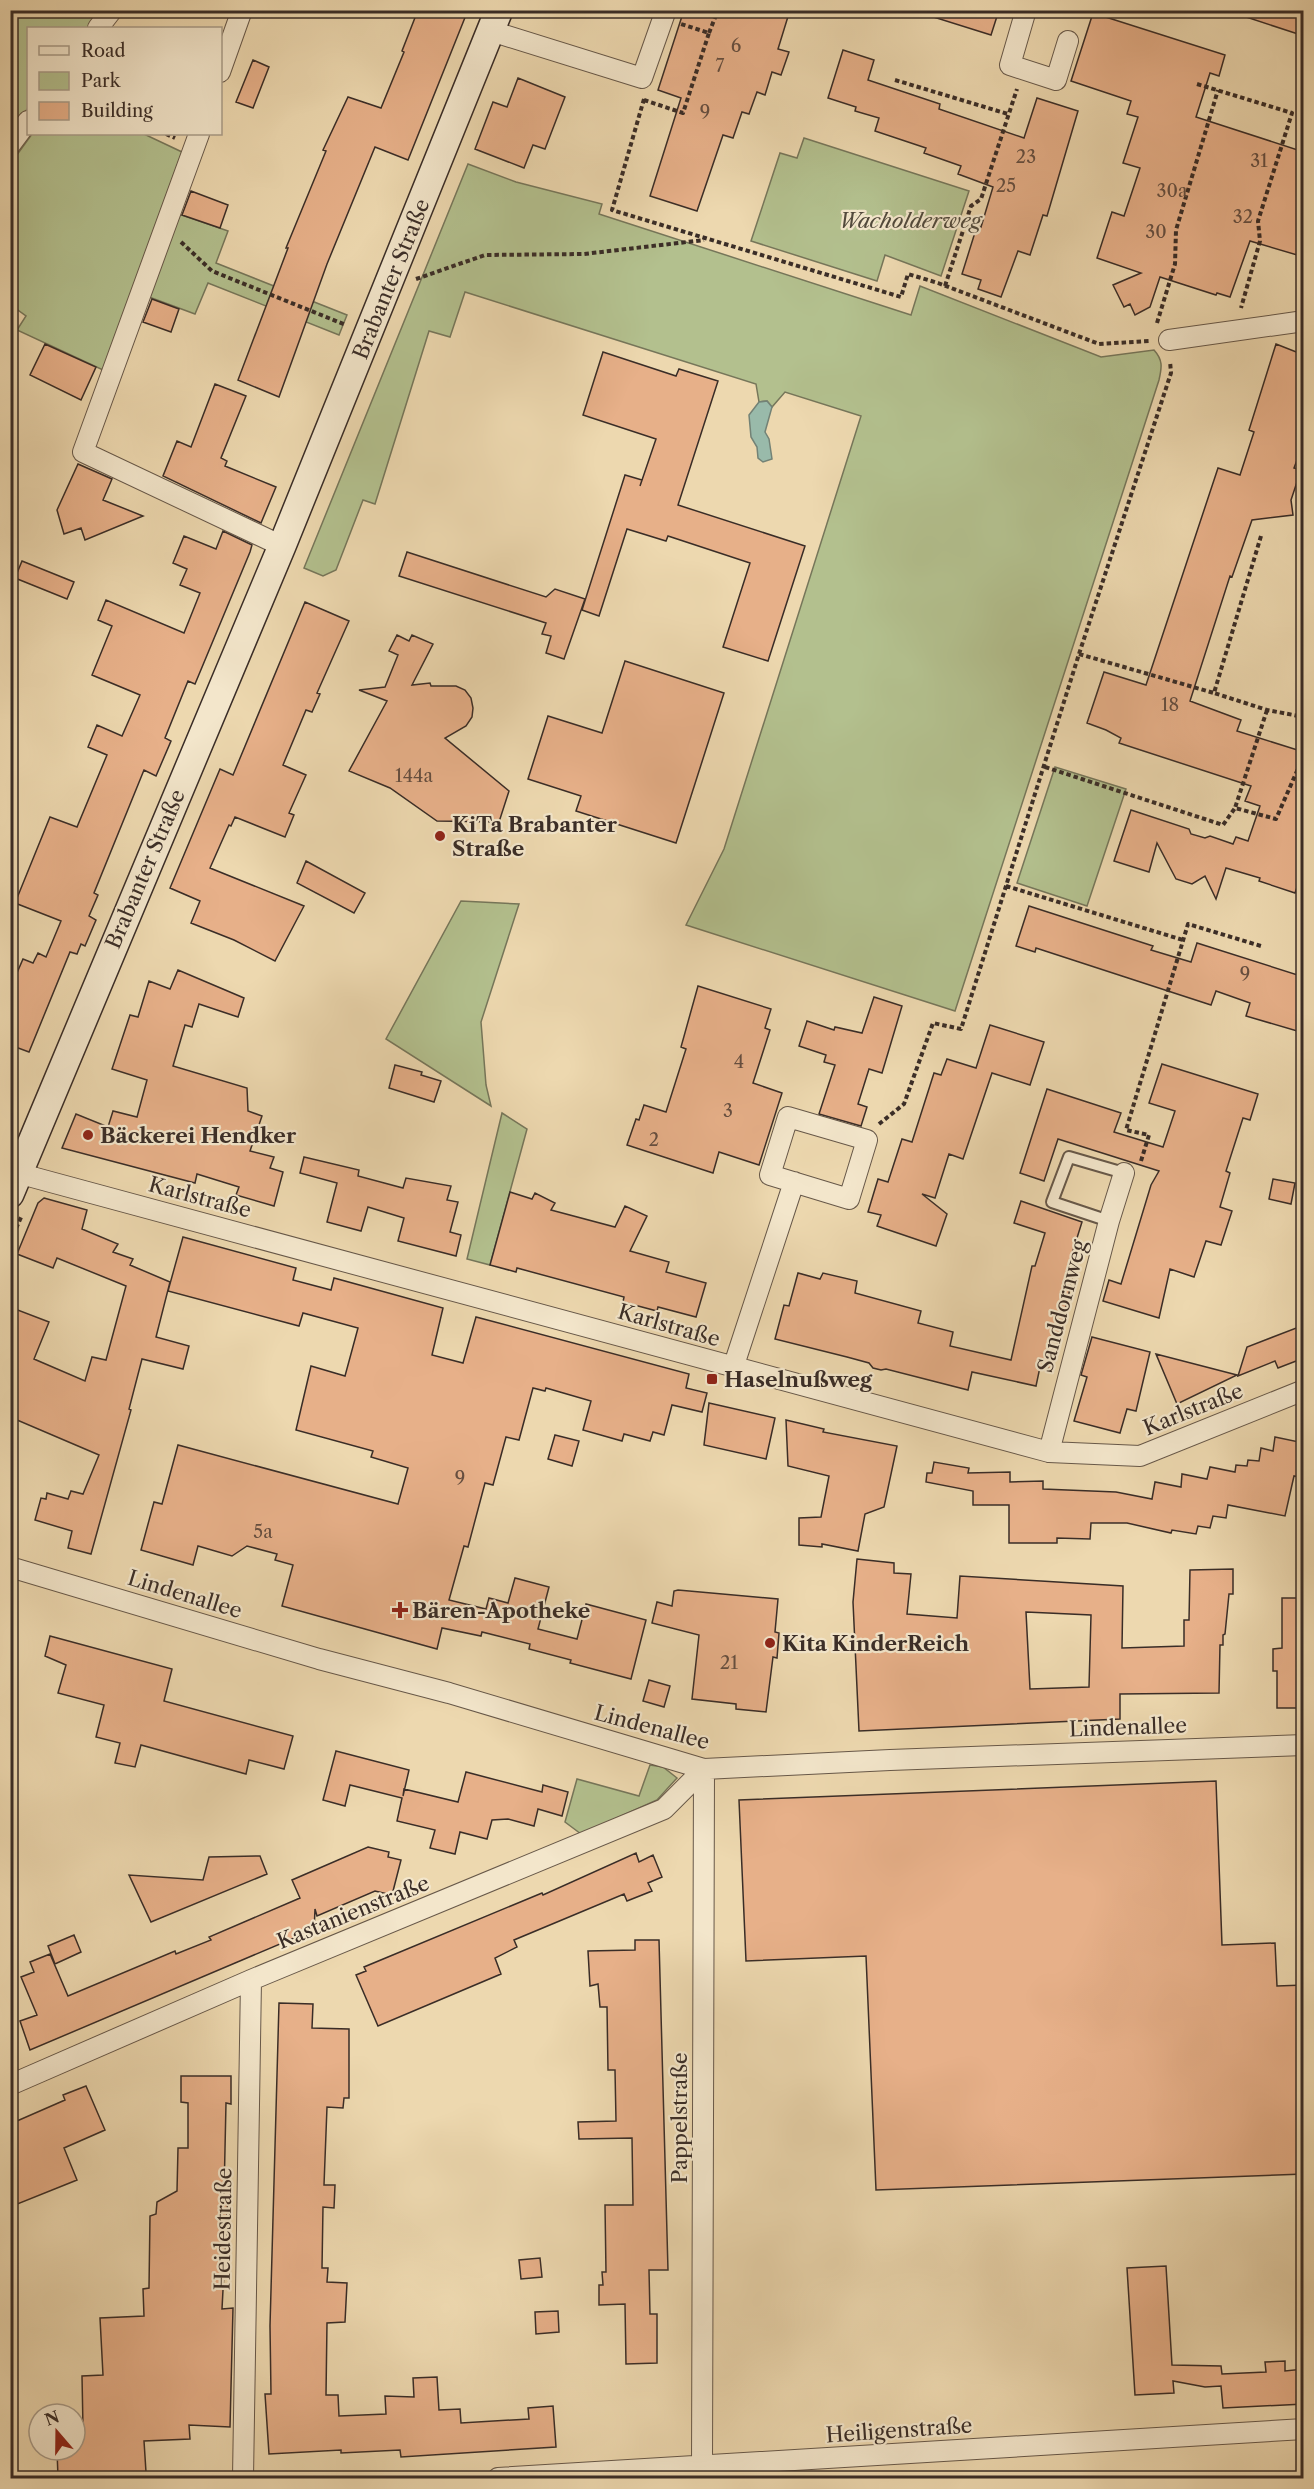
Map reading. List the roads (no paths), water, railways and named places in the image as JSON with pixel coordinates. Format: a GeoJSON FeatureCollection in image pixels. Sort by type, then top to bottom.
{"type":"FeatureCollection","features":[{"type":"Feature","properties":{"kind":"main road","name":"Brabanter Straße"},"geometry":{"type":"LineString","coordinates":[[13,1179],[282,546],[495,21]]}},
{"type":"Feature","properties":{"kind":"street"},"geometry":{"type":"LineString","coordinates":[[99,27],[112,10]]}},
{"type":"Feature","properties":{"kind":"street"},"geometry":{"type":"LineString","coordinates":[[222,66],[242,10]]}},
{"type":"Feature","properties":{"kind":"street"},"geometry":{"type":"LineString","coordinates":[[1026,10],[1010,65],[1056,80],[1068,41]]}},
{"type":"Feature","properties":{"kind":"street"},"geometry":{"type":"LineString","coordinates":[[495,21],[642,78],[665,14]]}},
{"type":"Feature","properties":{"kind":"street"},"geometry":{"type":"LineString","coordinates":[[10,146],[27,122]]}},
{"type":"Feature","properties":{"kind":"street"},"geometry":{"type":"LineString","coordinates":[[199,135],[83,452],[282,546]]}},
{"type":"Feature","properties":{"kind":"street"},"geometry":{"type":"LineString","coordinates":[[1160,341],[1304,321]]}},
{"type":"Feature","properties":{"kind":"street"},"geometry":{"type":"LineString","coordinates":[[788,1117],[867,1140],[849,1198],[794,1182],[771,1175],[788,1117]]}},
{"type":"Feature","properties":{"kind":"street","name":"Sanddornweg"},"geometry":{"type":"LineString","coordinates":[[1048,1452],[1109,1221],[1124,1173]]}},
{"type":"Feature","properties":{"kind":"street","name":"Karlstraße"},"geometry":{"type":"LineString","coordinates":[[13,1179],[1048,1452],[1140,1456],[1304,1390]]}},
{"type":"Feature","properties":{"kind":"street"},"geometry":{"type":"LineString","coordinates":[[733,1368],[794,1182]]}},
{"type":"Feature","properties":{"kind":"street","name":"Lindenallee"},"geometry":{"type":"LineString","coordinates":[[10,1567],[319,1659],[449,1693],[704,1769],[1304,1745]]}},
{"type":"Feature","properties":{"kind":"street","name":"Kastanienstraße"},"geometry":{"type":"LineString","coordinates":[[10,2085],[251,1980],[664,1809],[704,1769]]}},
{"type":"Feature","properties":{"kind":"street","name":"Pappelstraße"},"geometry":{"type":"LineString","coordinates":[[702,2467],[704,1769]]}},
{"type":"Feature","properties":{"kind":"street","name":"Heidestraße"},"geometry":{"type":"LineString","coordinates":[[243,2478],[251,1980]]}},
{"type":"Feature","properties":{"kind":"street","name":"Heiligenstraße"},"geometry":{"type":"LineString","coordinates":[[498,2478],[1304,2429]]}},
{"type":"Feature","properties":{"kind":"lane"},"geometry":{"type":"LineString","coordinates":[[1109,1221],[1052,1202],[1070,1157],[1124,1173]]}},
{"type":"Feature","properties":{"kind":"place","name":"KiTa Brabanter Straße"},"geometry":{"type":"Point","coordinates":[440,836]}},
{"type":"Feature","properties":{"kind":"place","name":"Bäckerei Hendker"},"geometry":{"type":"Point","coordinates":[88,1135]}},
{"type":"Feature","properties":{"kind":"place","name":"Haselnußweg"},"geometry":{"type":"Point","coordinates":[712,1379]}},
{"type":"Feature","properties":{"kind":"place","name":"Bären-Apotheke"},"geometry":{"type":"Point","coordinates":[400,1610]}},
{"type":"Feature","properties":{"kind":"place","name":"Kita KinderReich"},"geometry":{"type":"Point","coordinates":[770,1643]}},
{"type":"Feature","properties":{"kind":"park label","name":"Wacholderweg"},"geometry":{"type":"Point","coordinates":[910,220]}}]}
